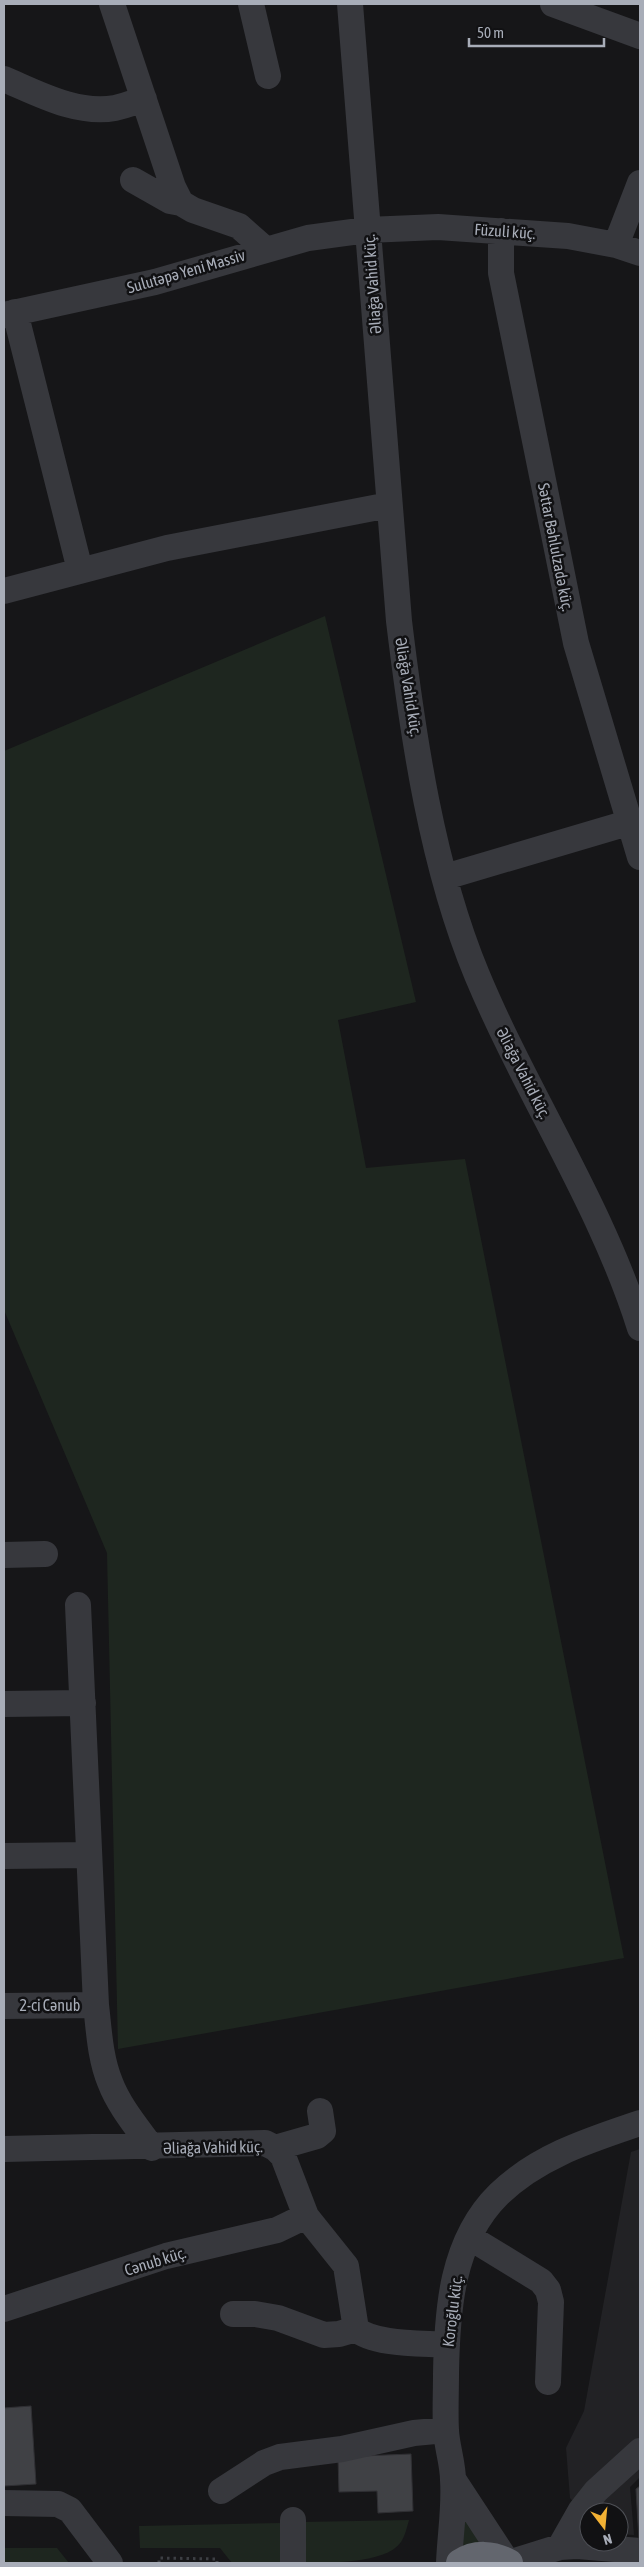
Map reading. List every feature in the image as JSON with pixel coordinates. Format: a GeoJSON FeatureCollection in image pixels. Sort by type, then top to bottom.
{"type":"FeatureCollection","features":[{"type":"Feature","properties":{"kind":"highway"},"geometry":{"type":"LineString","coordinates":[[460,2563],[483,2556],[496,2557],[509,2563]]}},
{"type":"Feature","properties":{"kind":"street"},"geometry":{"type":"LineString","coordinates":[[112,4],[173,187],[181,203]]}},
{"type":"Feature","properties":{"kind":"street"},"geometry":{"type":"LineString","coordinates":[[251,4],[268,76]]}},
{"type":"Feature","properties":{"kind":"street","name":"Əliağa Vahid küç."},"geometry":{"type":"LineString","coordinates":[[350,4],[389,505],[409,699],[445,877],[477,974],[509,1046],[585,1194],[640,1328]]}},
{"type":"Feature","properties":{"kind":"street"},"geometry":{"type":"LineString","coordinates":[[553,4],[640,36]]}},
{"type":"Feature","properties":{"kind":"street"},"geometry":{"type":"LineString","coordinates":[[4,79],[40,95],[84,108],[114,108],[144,99]]}},
{"type":"Feature","properties":{"kind":"street"},"geometry":{"type":"LineString","coordinates":[[133,180],[193,210],[239,226],[265,249]]}},
{"type":"Feature","properties":{"kind":"street"},"geometry":{"type":"LineString","coordinates":[[616,245],[640,184]]}},
{"type":"Feature","properties":{"kind":"street","name":"Füzuli küç."},"geometry":{"type":"LineString","coordinates":[[367,230],[413,227],[568,236],[616,245],[640,253]]}},
{"type":"Feature","properties":{"kind":"street","name":"Sulutəpə Yeni Massiv"},"geometry":{"type":"LineString","coordinates":[[9,314],[155,282],[308,238],[367,230]]}},
{"type":"Feature","properties":{"kind":"street","name":"Səttar Bəhlulzadə küç."},"geometry":{"type":"LineString","coordinates":[[501,231],[501,273],[576,643],[640,857]]}},
{"type":"Feature","properties":{"kind":"street"},"geometry":{"type":"LineString","coordinates":[[9,314],[80,570]]}},
{"type":"Feature","properties":{"kind":"street"},"geometry":{"type":"LineString","coordinates":[[4,591],[167,548],[389,505]]}},
{"type":"Feature","properties":{"kind":"street"},"geometry":{"type":"LineString","coordinates":[[445,877],[631,822]]}},
{"type":"Feature","properties":{"kind":"street"},"geometry":{"type":"LineString","coordinates":[[4,1556],[45,1554]]}},
{"type":"Feature","properties":{"kind":"street"},"geometry":{"type":"LineString","coordinates":[[78,1605],[96,2005],[110,2082],[122,2106],[152,2148]]}},
{"type":"Feature","properties":{"kind":"street"},"geometry":{"type":"LineString","coordinates":[[4,1704],[83,1703]]}},
{"type":"Feature","properties":{"kind":"street"},"geometry":{"type":"LineString","coordinates":[[4,1856],[89,1856]]}},
{"type":"Feature","properties":{"kind":"street","name":"2-ci Cənub"},"geometry":{"type":"LineString","coordinates":[[4,2006],[96,2005]]}},
{"type":"Feature","properties":{"kind":"street"},"geometry":{"type":"LineString","coordinates":[[275,2148],[318,2136],[323,2131],[320,2111]]}},
{"type":"Feature","properties":{"kind":"street","name":"Koroğlu küç."},"geometry":{"type":"LineString","coordinates":[[453,2480],[446,2430],[447,2345],[451,2293],[459,2261],[469,2237],[481,2215],[500,2194],[529,2170],[562,2152],[640,2123]]}},
{"type":"Feature","properties":{"kind":"street","name":"Əliağa Vahid küç."},"geometry":{"type":"LineString","coordinates":[[4,2149],[152,2148],[265,2143],[275,2148],[283,2156],[306,2216],[346,2266],[356,2329]]}},
{"type":"Feature","properties":{"kind":"street","name":"Cənub küç."},"geometry":{"type":"LineString","coordinates":[[4,2309],[166,2256],[277,2230],[306,2216]]}},
{"type":"Feature","properties":{"kind":"street"},"geometry":{"type":"LineString","coordinates":[[469,2237],[541,2281],[548,2290],[551,2302],[548,2382]]}},
{"type":"Feature","properties":{"kind":"street"},"geometry":{"type":"LineString","coordinates":[[233,2314],[256,2314],[278,2318],[324,2335],[339,2334],[356,2329],[364,2336],[376,2339],[447,2345]]}},
{"type":"Feature","properties":{"kind":"street"},"geometry":{"type":"LineString","coordinates":[[221,2491],[250,2471],[280,2457],[342,2449],[414,2434],[446,2430]]}},
{"type":"Feature","properties":{"kind":"street"},"geometry":{"type":"LineString","coordinates":[[560,2547],[581,2510],[596,2491],[640,2451]]}},
{"type":"Feature","properties":{"kind":"street"},"geometry":{"type":"LineString","coordinates":[[453,2480],[509,2563],[560,2547],[640,2552]]}},
{"type":"Feature","properties":{"kind":"street"},"geometry":{"type":"LineString","coordinates":[[449,2563],[453,2480]]}},
{"type":"Feature","properties":{"kind":"street"},"geometry":{"type":"LineString","coordinates":[[4,2503],[58,2504],[70,2510],[110,2563]]}},
{"type":"Feature","properties":{"kind":"street"},"geometry":{"type":"LineString","coordinates":[[293,2520],[293,2563]]}},
{"type":"Feature","properties":{"kind":"path"},"geometry":{"type":"LineString","coordinates":[[159,2563],[159,2558],[217,2560],[217,2563]]}},
{"type":"Feature","properties":{"kind":"shaded area"},"geometry":{"type":"Polygon","coordinates":[[[325,616],[416,1002],[338,1020],[366,1168],[465,1159],[624,1958],[118,2049],[107,1553],[4,1310],[4,751],[325,616]]]}},
{"type":"Feature","properties":{"kind":"shaded area"},"geometry":{"type":"Polygon","coordinates":[[[640,2149],[640,2477],[630,2487],[634,2535],[629,2535],[629,2502],[579,2502],[579,2508],[570,2498],[566,2448],[584,2411],[631,2152],[640,2149]]]}},
{"type":"Feature","properties":{"kind":"shaded area"},"geometry":{"type":"Polygon","coordinates":[[[461,2508],[480,2542],[462,2547],[461,2508]]]}},
{"type":"Feature","properties":{"kind":"shaded area"},"geometry":{"type":"Polygon","coordinates":[[[409,2520],[401,2542],[382,2555],[354,2561],[301,2563],[302,2522],[409,2520]]]}},
{"type":"Feature","properties":{"kind":"shaded area"},"geometry":{"type":"Polygon","coordinates":[[[282,2523],[283,2563],[232,2563],[220,2548],[140,2548],[139,2526],[282,2523]]]}},
{"type":"Feature","properties":{"kind":"shaded area"},"geometry":{"type":"Polygon","coordinates":[[[4,2548],[57,2548],[69,2563],[4,2563],[4,2548]]]}},
{"type":"Feature","properties":{"kind":"building"},"geometry":{"type":"Polygon","coordinates":[[[31,2406],[36,2484],[4,2486],[4,2408],[31,2406]]]}},
{"type":"Feature","properties":{"kind":"building"},"geometry":{"type":"Polygon","coordinates":[[[411,2454],[413,2511],[378,2513],[377,2491],[339,2492],[338,2457],[411,2454]]]}},
{"type":"Feature","properties":{"kind":"building"},"geometry":{"type":"Polygon","coordinates":[[[640,2486],[640,2541],[639,2541],[636,2489],[640,2486]]]}}]}
